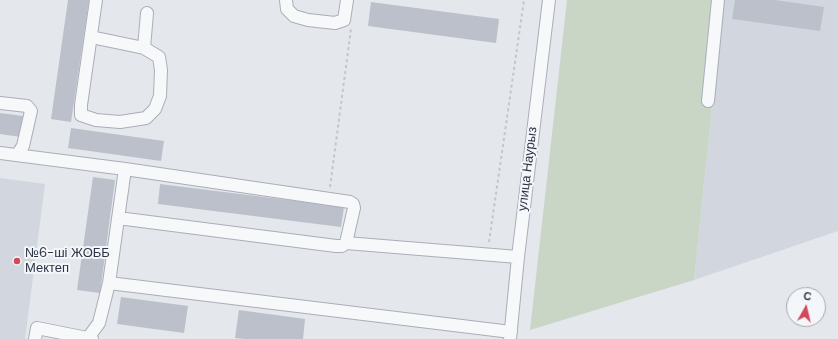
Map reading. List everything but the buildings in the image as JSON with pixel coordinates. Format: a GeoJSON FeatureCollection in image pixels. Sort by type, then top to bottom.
{"type":"FeatureCollection","features":[{"type":"Feature","properties":{"kind":"street"},"geometry":{"type":"LineString","coordinates":[[91,37],[144,48],[158,57],[162,70],[160,96],[155,109],[146,118],[120,122],[96,120],[81,115],[81,105],[96,0]]}},
{"type":"Feature","properties":{"kind":"street"},"geometry":{"type":"LineString","coordinates":[[286,0],[287,9],[294,16],[308,20],[335,22],[344,20],[347,0]]}},
{"type":"Feature","properties":{"kind":"street","name":"улица Наурыз"},"geometry":{"type":"LineString","coordinates":[[511,336],[518,257],[550,0]]}},
{"type":"Feature","properties":{"kind":"street"},"geometry":{"type":"LineString","coordinates":[[708,101],[718,0]]}},
{"type":"Feature","properties":{"kind":"street"},"geometry":{"type":"LineString","coordinates":[[144,48],[147,14]]}},
{"type":"Feature","properties":{"kind":"street"},"geometry":{"type":"LineString","coordinates":[[0,102],[27,106],[31,111],[23,146],[17,155]]}},
{"type":"Feature","properties":{"kind":"street"},"geometry":{"type":"LineString","coordinates":[[0,153],[125,168],[350,202],[353,204],[354,208],[346,243]]}},
{"type":"Feature","properties":{"kind":"street"},"geometry":{"type":"LineString","coordinates":[[35,339],[36,328],[90,339],[98,322],[109,283],[125,168]]}},
{"type":"Feature","properties":{"kind":"street"},"geometry":{"type":"LineString","coordinates":[[118,218],[336,246],[342,246],[346,243],[518,257]]}},
{"type":"Feature","properties":{"kind":"street"},"geometry":{"type":"LineString","coordinates":[[109,283],[511,336]]}},
{"type":"Feature","properties":{"kind":"path"},"geometry":{"type":"LineString","coordinates":[[488,254],[524,0]]}},
{"type":"Feature","properties":{"kind":"path"},"geometry":{"type":"LineString","coordinates":[[328,199],[351,28]]}},
{"type":"Feature","properties":{"kind":"shaded area"},"geometry":{"type":"Polygon","coordinates":[[[723,0],[838,0],[838,231],[694,280],[723,0]]]}},
{"type":"Feature","properties":{"kind":"shaded area","name":"№6-ші ЖОББ Мектеп"},"geometry":{"type":"Polygon","coordinates":[[[0,178],[45,184],[25,339],[0,339],[0,178]]]}},
{"type":"Feature","properties":{"kind":"green space"},"geometry":{"type":"Polygon","coordinates":[[[567,0],[723,0],[694,280],[530,330],[567,0]]]}},
{"type":"Feature","properties":{"kind":"place","name":"№6-ші ЖОББ Мектеп"},"geometry":{"type":"Point","coordinates":[17,261]}}]}
